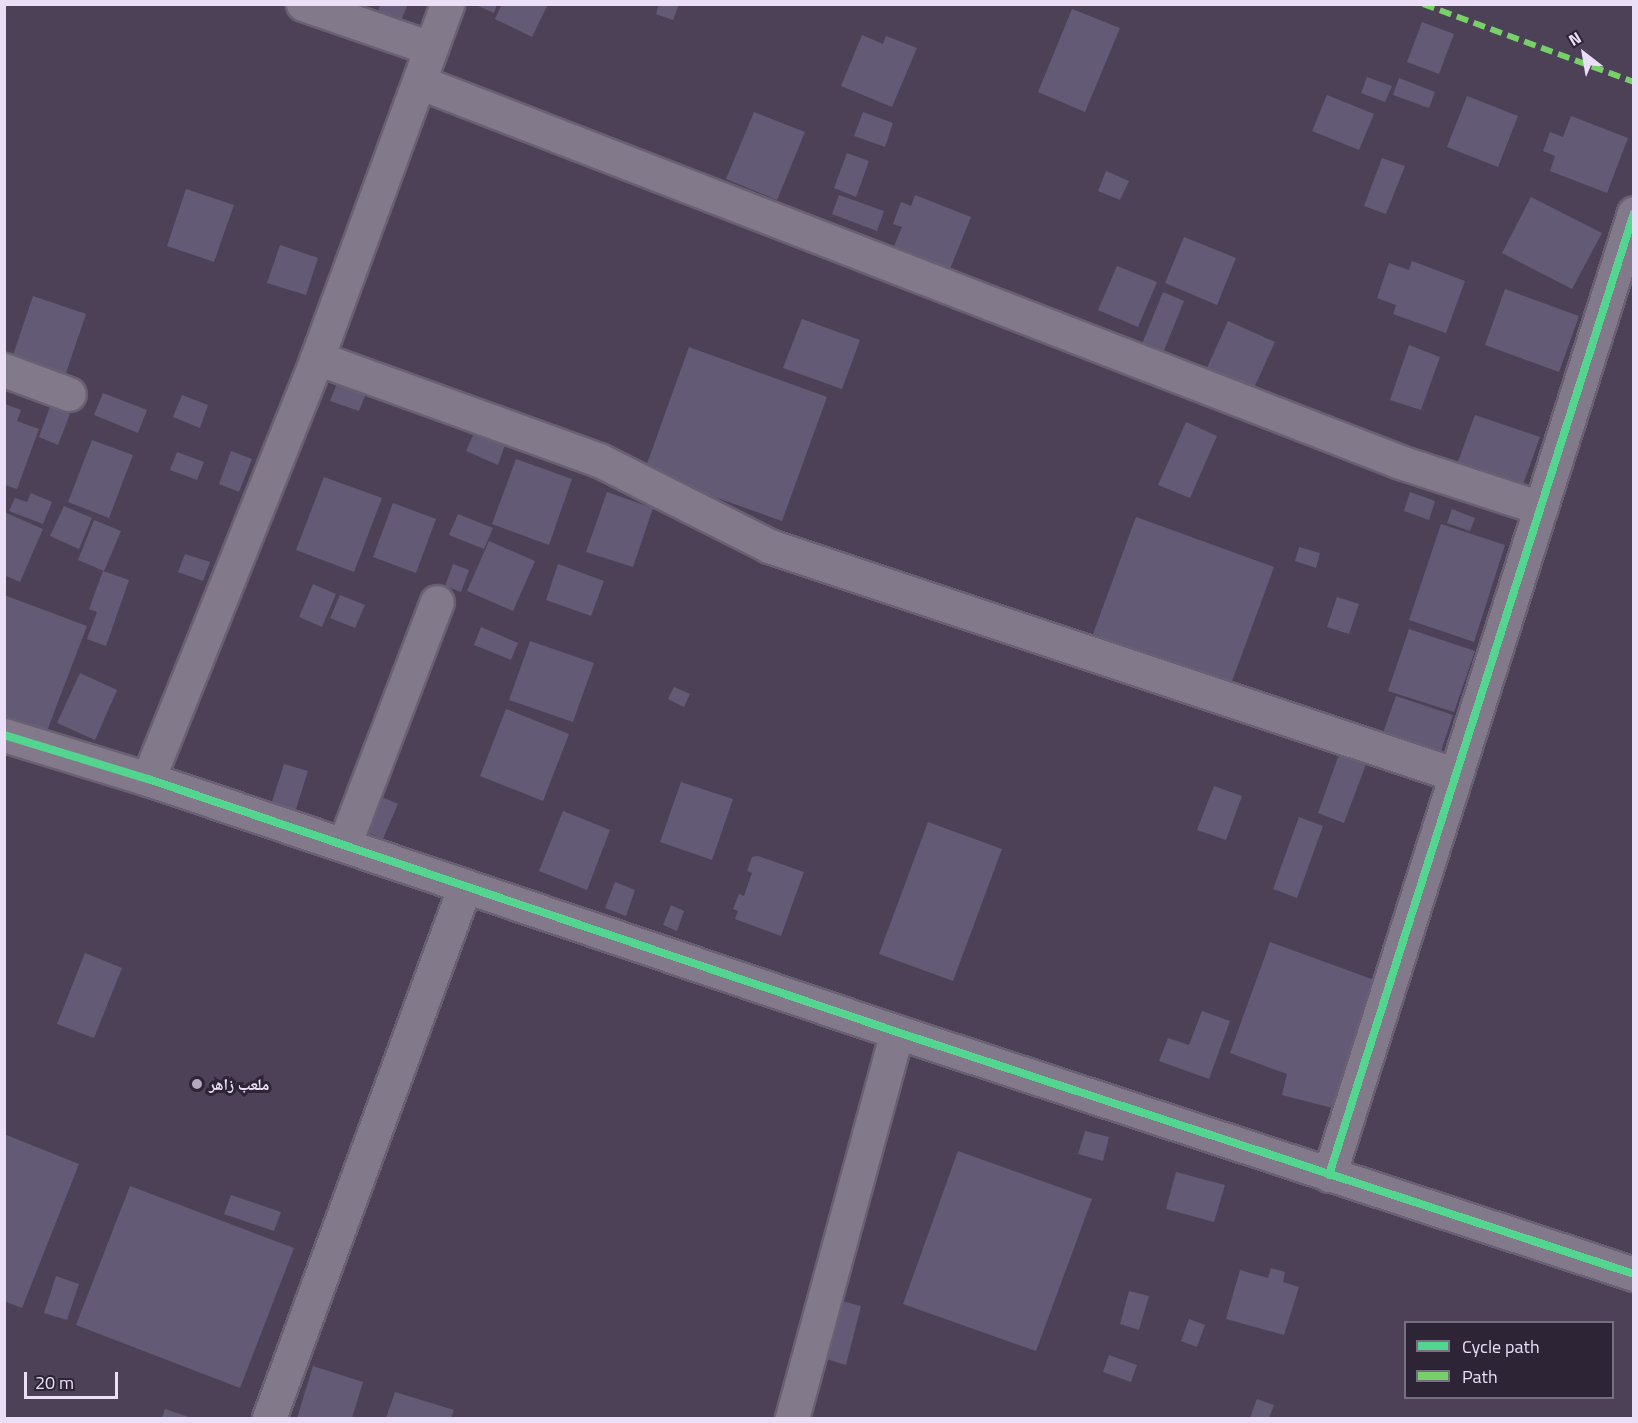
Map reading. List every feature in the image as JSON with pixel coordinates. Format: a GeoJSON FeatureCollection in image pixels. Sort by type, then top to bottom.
{"type":"FeatureCollection","features":[{"type":"Feature","properties":{"kind":"street"},"geometry":{"type":"LineString","coordinates":[[303,4],[430,48]]}},
{"type":"Feature","properties":{"kind":"street"},"geometry":{"type":"LineString","coordinates":[[148,779],[317,358],[447,4]]}},
{"type":"Feature","properties":{"kind":"street"},"geometry":{"type":"LineString","coordinates":[[419,82],[1400,462],[1541,508]]}},
{"type":"Feature","properties":{"kind":"street"},"geometry":{"type":"LineString","coordinates":[[1329,1175],[1634,213]]}},
{"type":"Feature","properties":{"kind":"street"},"geometry":{"type":"LineString","coordinates":[[317,358],[599,460],[770,546],[1456,775]]}},
{"type":"Feature","properties":{"kind":"street"},"geometry":{"type":"LineString","coordinates":[[4,370],[69,394]]}},
{"type":"Feature","properties":{"kind":"street"},"geometry":{"type":"LineString","coordinates":[[344,845],[437,602]]}},
{"type":"Feature","properties":{"kind":"street"},"geometry":{"type":"LineString","coordinates":[[4,735],[148,779],[897,1032],[1634,1274]]}},
{"type":"Feature","properties":{"kind":"street"},"geometry":{"type":"LineString","coordinates":[[269,1419],[465,886]]}},
{"type":"Feature","properties":{"kind":"street"},"geometry":{"type":"LineString","coordinates":[[792,1419],[897,1032]]}},
{"type":"Feature","properties":{"kind":"building"},"geometry":{"type":"Polygon","coordinates":[[[381,4],[407,6],[400,23],[377,13],[381,4]]]}},
{"type":"Feature","properties":{"kind":"building"},"geometry":{"type":"Polygon","coordinates":[[[474,4],[497,4],[494,13],[474,4]]]}},
{"type":"Feature","properties":{"kind":"building"},"geometry":{"type":"Polygon","coordinates":[[[502,4],[548,4],[532,37],[495,19],[502,4]]]}},
{"type":"Feature","properties":{"kind":"building"},"geometry":{"type":"Polygon","coordinates":[[[659,4],[679,4],[673,20],[656,14],[659,4]]]}},
{"type":"Feature","properties":{"kind":"building"},"geometry":{"type":"Polygon","coordinates":[[[1072,9],[1120,28],[1085,112],[1038,92],[1072,9]]]}},
{"type":"Feature","properties":{"kind":"building"},"geometry":{"type":"Polygon","coordinates":[[[1422,22],[1454,34],[1439,74],[1407,62],[1422,22]]]}},
{"type":"Feature","properties":{"kind":"building"},"geometry":{"type":"Polygon","coordinates":[[[862,35],[883,44],[886,36],[917,48],[892,107],[841,86],[862,35]]]}},
{"type":"Feature","properties":{"kind":"building"},"geometry":{"type":"Polygon","coordinates":[[[1367,77],[1392,86],[1385,102],[1361,93],[1367,77]]]}},
{"type":"Feature","properties":{"kind":"building"},"geometry":{"type":"Polygon","coordinates":[[[1399,78],[1435,92],[1429,108],[1393,95],[1399,78]]]}},
{"type":"Feature","properties":{"kind":"building"},"geometry":{"type":"Polygon","coordinates":[[[1327,95],[1374,114],[1359,150],[1312,131],[1327,95]]]}},
{"type":"Feature","properties":{"kind":"building"},"geometry":{"type":"Polygon","coordinates":[[[1467,96],[1518,116],[1498,167],[1447,147],[1467,96]]]}},
{"type":"Feature","properties":{"kind":"building"},"geometry":{"type":"Polygon","coordinates":[[[754,112],[805,132],[777,200],[726,179],[754,112]]]}},
{"type":"Feature","properties":{"kind":"building"},"geometry":{"type":"Polygon","coordinates":[[[863,112],[893,123],[885,147],[854,136],[863,112]]]}},
{"type":"Feature","properties":{"kind":"building"},"geometry":{"type":"Polygon","coordinates":[[[1571,116],[1628,138],[1607,193],[1550,171],[1555,156],[1543,151],[1550,132],[1563,137],[1571,116]]]}},
{"type":"Feature","properties":{"kind":"building"},"geometry":{"type":"Polygon","coordinates":[[[847,153],[869,161],[856,197],[834,188],[847,153]]]}},
{"type":"Feature","properties":{"kind":"building"},"geometry":{"type":"Polygon","coordinates":[[[1382,158],[1405,166],[1386,214],[1364,206],[1382,158]]]}},
{"type":"Feature","properties":{"kind":"building"},"geometry":{"type":"Polygon","coordinates":[[[1106,171],[1129,181],[1120,200],[1098,191],[1106,171]]]}},
{"type":"Feature","properties":{"kind":"building"},"geometry":{"type":"Polygon","coordinates":[[[186,189],[234,205],[214,262],[167,246],[186,189]]]}},
{"type":"Feature","properties":{"kind":"building"},"geometry":{"type":"Polygon","coordinates":[[[839,195],[884,211],[877,231],[832,214],[839,195]]]}},
{"type":"Feature","properties":{"kind":"building"},"geometry":{"type":"Polygon","coordinates":[[[915,195],[971,217],[950,269],[894,246],[902,227],[893,224],[901,202],[911,206],[915,195]]]}},
{"type":"Feature","properties":{"kind":"building"},"geometry":{"type":"Polygon","coordinates":[[[1531,197],[1602,233],[1572,289],[1502,253],[1531,197]]]}},
{"type":"Feature","properties":{"kind":"building"},"geometry":{"type":"Polygon","coordinates":[[[1184,237],[1236,258],[1217,305],[1165,283],[1184,237]]]}},
{"type":"Feature","properties":{"kind":"building"},"geometry":{"type":"Polygon","coordinates":[[[280,245],[318,258],[306,295],[267,283],[280,245]]]}},
{"type":"Feature","properties":{"kind":"building"},"geometry":{"type":"Polygon","coordinates":[[[1412,261],[1465,281],[1446,333],[1393,314],[1396,305],[1377,298],[1389,263],[1409,270],[1412,261]]]}},
{"type":"Feature","properties":{"kind":"building"},"geometry":{"type":"Polygon","coordinates":[[[1117,266],[1157,282],[1138,327],[1098,310],[1117,266]]]}},
{"type":"Feature","properties":{"kind":"building"},"geometry":{"type":"Polygon","coordinates":[[[1505,289],[1579,316],[1559,372],[1485,345],[1505,289]]]}},
{"type":"Feature","properties":{"kind":"building"},"geometry":{"type":"Polygon","coordinates":[[[1163,292],[1184,301],[1163,353],[1142,344],[1163,292]]]}},
{"type":"Feature","properties":{"kind":"building"},"geometry":{"type":"Polygon","coordinates":[[[33,296],[86,314],[64,379],[11,361],[33,296]]]}},
{"type":"Feature","properties":{"kind":"building"},"geometry":{"type":"Polygon","coordinates":[[[802,319],[860,340],[842,389],[783,368],[802,319]]]}},
{"type":"Feature","properties":{"kind":"building"},"geometry":{"type":"Polygon","coordinates":[[[1228,321],[1275,342],[1253,390],[1206,370],[1228,321]]]}},
{"type":"Feature","properties":{"kind":"building"},"geometry":{"type":"Polygon","coordinates":[[[1409,345],[1440,357],[1421,410],[1390,400],[1409,345]]]}},
{"type":"Feature","properties":{"kind":"building"},"geometry":{"type":"Polygon","coordinates":[[[689,347],[827,397],[782,521],[644,472],[689,347]]]}},
{"type":"Feature","properties":{"kind":"building"},"geometry":{"type":"Polygon","coordinates":[[[338,381],[367,391],[359,411],[330,401],[338,381]]]}},
{"type":"Feature","properties":{"kind":"building"},"geometry":{"type":"Polygon","coordinates":[[[103,393],[147,410],[138,433],[94,415],[103,393]]]}},
{"type":"Feature","properties":{"kind":"building"},"geometry":{"type":"Polygon","coordinates":[[[182,395],[208,405],[200,428],[173,417],[182,395]]]}},
{"type":"Feature","properties":{"kind":"building"},"geometry":{"type":"Polygon","coordinates":[[[5,404],[21,410],[17,421],[39,429],[17,489],[5,485],[5,404]]]}},
{"type":"Feature","properties":{"kind":"building"},"geometry":{"type":"Polygon","coordinates":[[[50,407],[70,414],[58,445],[39,437],[50,407]]]}},
{"type":"Feature","properties":{"kind":"building"},"geometry":{"type":"Polygon","coordinates":[[[1475,415],[1540,437],[1521,490],[1456,467],[1475,415]]]}},
{"type":"Feature","properties":{"kind":"building"},"geometry":{"type":"Polygon","coordinates":[[[1186,422],[1217,436],[1190,498],[1158,485],[1186,422]]]}},
{"type":"Feature","properties":{"kind":"building"},"geometry":{"type":"Polygon","coordinates":[[[474,433],[505,445],[498,465],[466,451],[474,433]]]}},
{"type":"Feature","properties":{"kind":"building"},"geometry":{"type":"Polygon","coordinates":[[[92,440],[133,455],[109,518],[68,502],[92,440]]]}},
{"type":"Feature","properties":{"kind":"building"},"geometry":{"type":"Polygon","coordinates":[[[231,451],[252,459],[239,492],[219,484],[231,451]]]}},
{"type":"Feature","properties":{"kind":"building"},"geometry":{"type":"Polygon","coordinates":[[[177,452],[204,462],[197,480],[170,470],[177,452]]]}},
{"type":"Feature","properties":{"kind":"building"},"geometry":{"type":"Polygon","coordinates":[[[516,459],[572,479],[549,545],[492,524],[516,459]]]}},
{"type":"Feature","properties":{"kind":"building"},"geometry":{"type":"Polygon","coordinates":[[[324,477],[382,498],[354,572],[296,550],[324,477]]]}},
{"type":"Feature","properties":{"kind":"building"},"geometry":{"type":"Polygon","coordinates":[[[607,492],[653,508],[633,567],[586,552],[607,492]]]}},
{"type":"Feature","properties":{"kind":"building"},"geometry":{"type":"Polygon","coordinates":[[[1410,492],[1435,501],[1429,520],[1404,511],[1410,492]]]}},
{"type":"Feature","properties":{"kind":"building"},"geometry":{"type":"Polygon","coordinates":[[[31,493],[52,502],[43,524],[9,511],[15,498],[27,502],[31,493]]]}},
{"type":"Feature","properties":{"kind":"building"},"geometry":{"type":"Polygon","coordinates":[[[393,503],[436,519],[416,573],[373,557],[393,503]]]}},
{"type":"Feature","properties":{"kind":"building"},"geometry":{"type":"Polygon","coordinates":[[[64,506],[92,518],[79,549],[50,536],[64,506]]]}},
{"type":"Feature","properties":{"kind":"building"},"geometry":{"type":"Polygon","coordinates":[[[1452,509],[1475,518],[1470,531],[1447,523],[1452,509]]]}},
{"type":"Feature","properties":{"kind":"building"},"geometry":{"type":"Polygon","coordinates":[[[4,512],[43,529],[20,582],[4,575],[4,512]]]}},
{"type":"Feature","properties":{"kind":"building"},"geometry":{"type":"Polygon","coordinates":[[[458,514],[493,528],[484,549],[449,535],[458,514]]]}},
{"type":"Feature","properties":{"kind":"building"},"geometry":{"type":"Polygon","coordinates":[[[1136,517],[1274,567],[1231,684],[1093,634],[1136,517]]]}},
{"type":"Feature","properties":{"kind":"building"},"geometry":{"type":"Polygon","coordinates":[[[94,520],[121,531],[104,571],[78,560],[94,520]]]}},
{"type":"Feature","properties":{"kind":"building"},"geometry":{"type":"Polygon","coordinates":[[[1441,524],[1505,545],[1474,642],[1409,620],[1441,524]]]}},
{"type":"Feature","properties":{"kind":"building"},"geometry":{"type":"Polygon","coordinates":[[[489,541],[535,561],[513,611],[467,591],[489,541]]]}},
{"type":"Feature","properties":{"kind":"building"},"geometry":{"type":"Polygon","coordinates":[[[1299,547],[1320,553],[1316,568],[1295,561],[1299,547]]]}},
{"type":"Feature","properties":{"kind":"building"},"geometry":{"type":"Polygon","coordinates":[[[185,554],[210,562],[203,581],[178,572],[185,554]]]}},
{"type":"Feature","properties":{"kind":"building"},"geometry":{"type":"Polygon","coordinates":[[[453,564],[469,570],[461,592],[445,586],[453,564]]]}},
{"type":"Feature","properties":{"kind":"building"},"geometry":{"type":"Polygon","coordinates":[[[558,564],[604,581],[591,616],[546,600],[558,564]]]}},
{"type":"Feature","properties":{"kind":"building"},"geometry":{"type":"Polygon","coordinates":[[[103,571],[129,580],[106,646],[87,639],[97,612],[89,609],[103,571]]]}},
{"type":"Feature","properties":{"kind":"building"},"geometry":{"type":"Polygon","coordinates":[[[313,584],[336,594],[322,627],[299,617],[313,584]]]}},
{"type":"Feature","properties":{"kind":"building"},"geometry":{"type":"Polygon","coordinates":[[[4,595],[87,626],[45,736],[4,721],[4,595]]]}},
{"type":"Feature","properties":{"kind":"building"},"geometry":{"type":"Polygon","coordinates":[[[340,595],[365,605],[355,628],[330,618],[340,595]]]}},
{"type":"Feature","properties":{"kind":"building"},"geometry":{"type":"Polygon","coordinates":[[[1337,597],[1359,604],[1349,634],[1327,627],[1337,597]]]}},
{"type":"Feature","properties":{"kind":"building"},"geometry":{"type":"Polygon","coordinates":[[[481,627],[518,643],[511,660],[474,645],[481,627]]]}},
{"type":"Feature","properties":{"kind":"building"},"geometry":{"type":"Polygon","coordinates":[[[1409,629],[1475,651],[1454,712],[1388,691],[1409,629]]]}},
{"type":"Feature","properties":{"kind":"building"},"geometry":{"type":"Polygon","coordinates":[[[530,641],[594,663],[573,722],[509,700],[530,641]]]}},
{"type":"Feature","properties":{"kind":"building"},"geometry":{"type":"Polygon","coordinates":[[[80,673],[117,690],[95,740],[57,723],[80,673]]]}},
{"type":"Feature","properties":{"kind":"building"},"geometry":{"type":"Polygon","coordinates":[[[674,687],[690,694],[684,707],[668,699],[674,687]]]}},
{"type":"Feature","properties":{"kind":"building"},"geometry":{"type":"Polygon","coordinates":[[[1396,696],[1453,715],[1437,763],[1379,744],[1396,696]]]}},
{"type":"Feature","properties":{"kind":"building"},"geometry":{"type":"Polygon","coordinates":[[[506,709],[569,734],[543,801],[480,776],[506,709]]]}},
{"type":"Feature","properties":{"kind":"building"},"geometry":{"type":"Polygon","coordinates":[[[1341,749],[1368,759],[1344,823],[1318,813],[1341,749]]]}},
{"type":"Feature","properties":{"kind":"building"},"geometry":{"type":"Polygon","coordinates":[[[284,764],[308,771],[295,812],[271,805],[284,764]]]}},
{"type":"Feature","properties":{"kind":"building"},"geometry":{"type":"Polygon","coordinates":[[[681,782],[733,799],[712,860],[660,842],[681,782]]]}},
{"type":"Feature","properties":{"kind":"building"},"geometry":{"type":"Polygon","coordinates":[[[1214,786],[1242,796],[1226,840],[1197,830],[1214,786]]]}},
{"type":"Feature","properties":{"kind":"building"},"geometry":{"type":"Polygon","coordinates":[[[380,796],[398,804],[383,839],[364,831],[380,796]]]}},
{"type":"Feature","properties":{"kind":"building"},"geometry":{"type":"Polygon","coordinates":[[[563,811],[610,830],[587,890],[539,871],[563,811]]]}},
{"type":"Feature","properties":{"kind":"building"},"geometry":{"type":"Polygon","coordinates":[[[1299,817],[1323,826],[1297,898],[1273,889],[1299,817]]]}},
{"type":"Feature","properties":{"kind":"building"},"geometry":{"type":"Polygon","coordinates":[[[928,822],[1002,849],[953,981],[879,954],[928,822]]]}},
{"type":"Feature","properties":{"kind":"building"},"geometry":{"type":"Polygon","coordinates":[[[758,856],[804,872],[781,936],[735,919],[738,911],[733,909],[739,894],[744,896],[752,873],[747,871],[752,857],[758,856]]]}},
{"type":"Feature","properties":{"kind":"building"},"geometry":{"type":"Polygon","coordinates":[[[615,882],[635,890],[626,916],[605,908],[615,882]]]}},
{"type":"Feature","properties":{"kind":"building"},"geometry":{"type":"Polygon","coordinates":[[[671,905],[684,911],[677,931],[663,925],[671,905]]]}},
{"type":"Feature","properties":{"kind":"building"},"geometry":{"type":"Polygon","coordinates":[[[1270,942],[1380,982],[1336,1109],[1282,1095],[1287,1074],[1230,1053],[1270,942]]]}},
{"type":"Feature","properties":{"kind":"building"},"geometry":{"type":"Polygon","coordinates":[[[85,953],[122,968],[94,1038],[57,1024],[85,953]]]}},
{"type":"Feature","properties":{"kind":"building"},"geometry":{"type":"Polygon","coordinates":[[[1202,1011],[1230,1021],[1209,1079],[1159,1061],[1168,1038],[1189,1045],[1202,1011]]]}},
{"type":"Feature","properties":{"kind":"building"},"geometry":{"type":"Polygon","coordinates":[[[1085,1131],[1109,1137],[1103,1161],[1078,1154],[1085,1131]]]}},
{"type":"Feature","properties":{"kind":"building"},"geometry":{"type":"Polygon","coordinates":[[[4,1134],[79,1164],[22,1308],[4,1301],[4,1134]]]}},
{"type":"Feature","properties":{"kind":"building"},"geometry":{"type":"Polygon","coordinates":[[[958,1151],[1092,1199],[1036,1351],[903,1304],[958,1151]]]}},
{"type":"Feature","properties":{"kind":"building"},"geometry":{"type":"Polygon","coordinates":[[[1176,1172],[1225,1185],[1214,1222],[1166,1209],[1176,1172]]]}},
{"type":"Feature","properties":{"kind":"building"},"geometry":{"type":"Polygon","coordinates":[[[130,1186],[294,1248],[240,1388],[76,1325],[130,1186]]]}},
{"type":"Feature","properties":{"kind":"building"},"geometry":{"type":"Polygon","coordinates":[[[231,1195],[281,1212],[274,1231],[224,1214],[231,1195]]]}},
{"type":"Feature","properties":{"kind":"building"},"geometry":{"type":"Polygon","coordinates":[[[1271,1268],[1285,1272],[1283,1282],[1299,1287],[1284,1335],[1226,1319],[1240,1270],[1268,1278],[1271,1268]]]}},
{"type":"Feature","properties":{"kind":"building"},"geometry":{"type":"Polygon","coordinates":[[[56,1276],[79,1284],[67,1320],[44,1313],[56,1276]]]}},
{"type":"Feature","properties":{"kind":"building"},"geometry":{"type":"Polygon","coordinates":[[[1129,1291],[1149,1296],[1139,1330],[1120,1324],[1129,1291]]]}},
{"type":"Feature","properties":{"kind":"building"},"geometry":{"type":"Polygon","coordinates":[[[842,1301],[861,1306],[846,1365],[826,1359],[842,1301]]]}},
{"type":"Feature","properties":{"kind":"building"},"geometry":{"type":"Polygon","coordinates":[[[1189,1319],[1205,1325],[1197,1347],[1181,1341],[1189,1319]]]}},
{"type":"Feature","properties":{"kind":"building"},"geometry":{"type":"Polygon","coordinates":[[[1109,1355],[1137,1365],[1131,1382],[1103,1372],[1109,1355]]]}},
{"type":"Feature","properties":{"kind":"building"},"geometry":{"type":"Polygon","coordinates":[[[313,1366],[363,1382],[352,1418],[297,1418],[313,1366]]]}},
{"type":"Feature","properties":{"kind":"building"},"geometry":{"type":"Polygon","coordinates":[[[395,1392],[454,1410],[451,1418],[386,1418],[395,1392]]]}},
{"type":"Feature","properties":{"kind":"building"},"geometry":{"type":"Polygon","coordinates":[[[1257,1399],[1274,1405],[1269,1418],[1250,1418],[1257,1399]]]}},
{"type":"Feature","properties":{"kind":"building"},"geometry":{"type":"Polygon","coordinates":[[[165,1409],[192,1418],[162,1418],[165,1409]]]}},
{"type":"Feature","properties":{"kind":"marked path"},"geometry":{"type":"LineString","coordinates":[[1423,4],[1634,82]]}},
{"type":"Feature","properties":{"kind":"cycle path"},"geometry":{"type":"LineString","coordinates":[[1329,1175],[1634,213]]}},
{"type":"Feature","properties":{"kind":"cycle path"},"geometry":{"type":"LineString","coordinates":[[4,735],[148,779],[897,1032],[1634,1274]]}},
{"type":"Feature","properties":{"kind":"place","name":"ملعب زاهر"},"geometry":{"type":"Point","coordinates":[197,1084]}}]}
